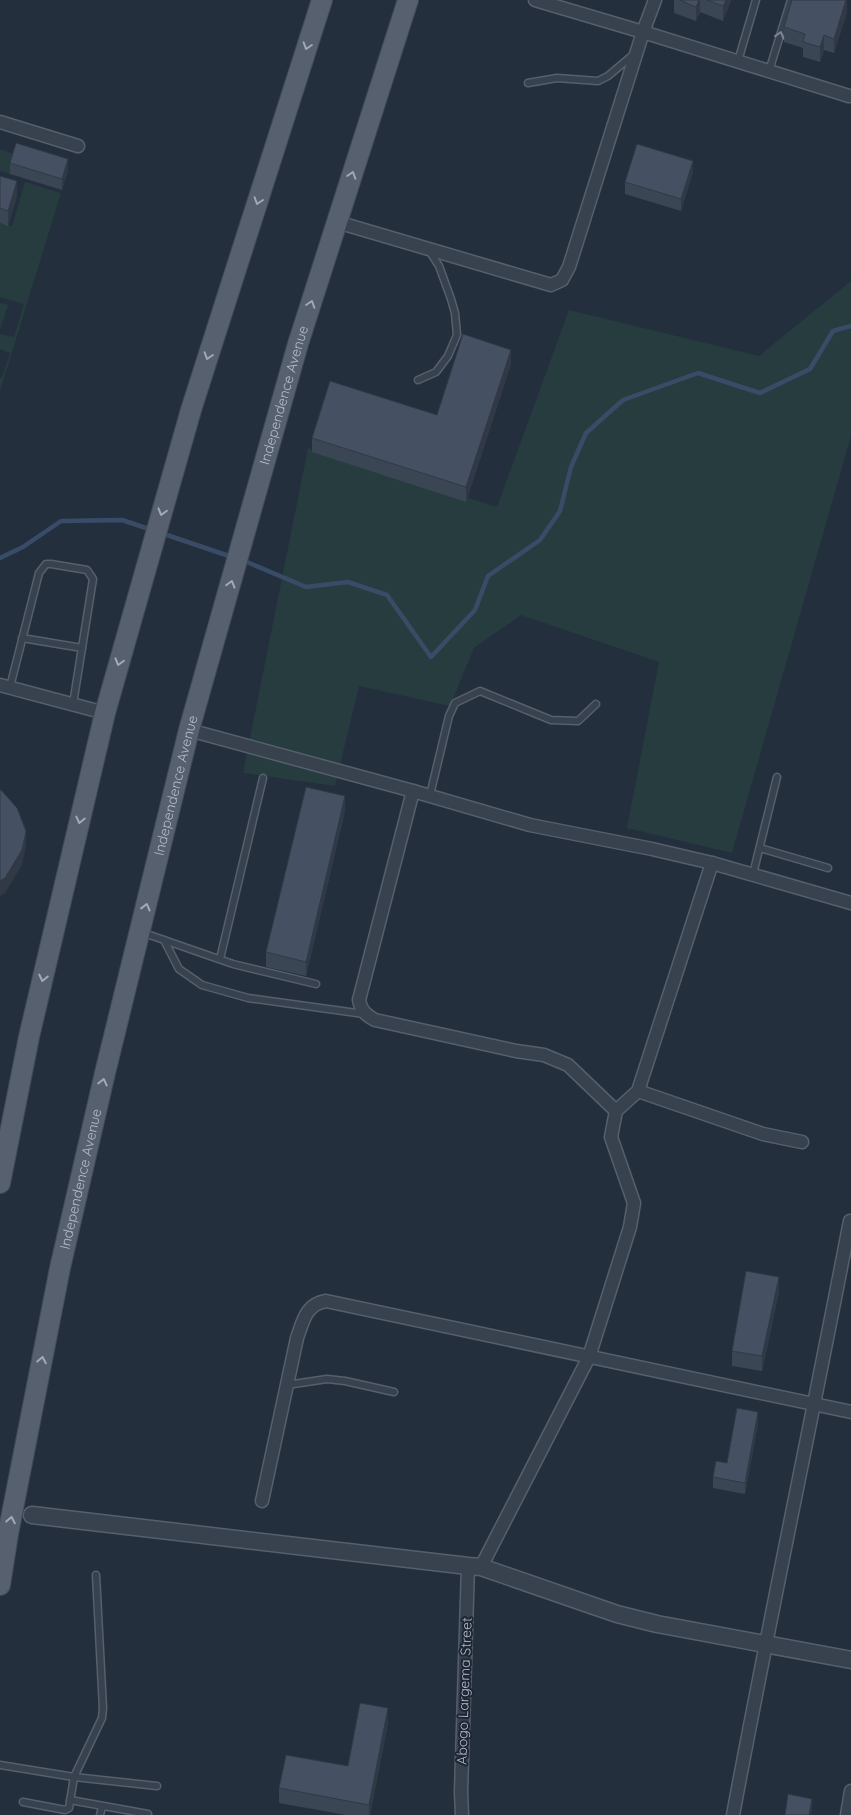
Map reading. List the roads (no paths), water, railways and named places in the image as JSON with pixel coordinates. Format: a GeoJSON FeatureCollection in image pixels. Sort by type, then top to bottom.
{"type":"FeatureCollection","features":[{"type":"Feature","properties":{"kind":"main road"},"geometry":{"type":"LineString","coordinates":[[0,1183],[29,1037],[105,713],[191,410],[322,0]]}},
{"type":"Feature","properties":{"kind":"main road","name":"Independence Avenue"},"geometry":{"type":"LineString","coordinates":[[0,1585],[8,1534],[60,1268],[105,1073],[189,730],[298,344],[406,6]]}},
{"type":"Feature","properties":{"kind":"street"},"geometry":{"type":"LineString","coordinates":[[535,0],[848,96]]}},
{"type":"Feature","properties":{"kind":"street"},"geometry":{"type":"LineString","coordinates":[[337,222],[551,285],[562,280],[569,267],[643,32],[655,0]]}},
{"type":"Feature","properties":{"kind":"street"},"geometry":{"type":"LineString","coordinates":[[0,122],[78,146]]}},
{"type":"Feature","properties":{"kind":"street"},"geometry":{"type":"LineString","coordinates":[[5,686],[105,713]]}},
{"type":"Feature","properties":{"kind":"street"},"geometry":{"type":"LineString","coordinates":[[189,730],[430,795],[530,825],[712,863],[851,903]]}},
{"type":"Feature","properties":{"kind":"street"},"geometry":{"type":"LineString","coordinates":[[413,791],[358,1000],[360,1008],[365,1014],[375,1020],[516,1051],[544,1054],[568,1065],[616,1111]]}},
{"type":"Feature","properties":{"kind":"street"},"geometry":{"type":"LineString","coordinates":[[474,1566],[589,1357],[630,1227],[634,1203],[612,1137],[616,1111],[638,1091],[712,863]]}},
{"type":"Feature","properties":{"kind":"street"},"geometry":{"type":"LineString","coordinates":[[638,1091],[763,1134],[802,1142]]}},
{"type":"Feature","properties":{"kind":"street"},"geometry":{"type":"LineString","coordinates":[[733,1815],[765,1644],[815,1405],[850,1221]]}},
{"type":"Feature","properties":{"kind":"street"},"geometry":{"type":"LineString","coordinates":[[262,1501],[297,1338],[307,1313],[318,1302],[326,1301],[851,1412]]}},
{"type":"Feature","properties":{"kind":"street"},"geometry":{"type":"LineString","coordinates":[[32,1515],[474,1566],[617,1614],[657,1624],[851,1660]]}},
{"type":"Feature","properties":{"kind":"street","name":"Abogo Largema Street"},"geometry":{"type":"LineString","coordinates":[[462,1815],[461,1792],[474,1566]]}},
{"type":"Feature","properties":{"kind":"street"},"geometry":{"type":"LineString","coordinates":[[847,1815],[851,1791]]}},
{"type":"Feature","properties":{"kind":"lane"},"geometry":{"type":"LineString","coordinates":[[738,61],[756,0]]}},
{"type":"Feature","properties":{"kind":"lane"},"geometry":{"type":"LineString","coordinates":[[769,71],[791,0]]}},
{"type":"Feature","properties":{"kind":"lane"},"geometry":{"type":"LineString","coordinates":[[528,82],[558,78],[598,81],[608,76],[637,52]]}},
{"type":"Feature","properties":{"kind":"lane"},"geometry":{"type":"LineString","coordinates":[[418,380],[436,372],[448,356],[456,335],[455,313],[451,299],[434,255],[428,249]]}},
{"type":"Feature","properties":{"kind":"lane"},"geometry":{"type":"LineString","coordinates":[[5,686],[22,638],[39,573],[46,564],[87,570],[93,579],[73,704]]}},
{"type":"Feature","properties":{"kind":"lane"},"geometry":{"type":"LineString","coordinates":[[22,638],[82,648]]}},
{"type":"Feature","properties":{"kind":"lane"},"geometry":{"type":"LineString","coordinates":[[430,795],[448,716],[455,703],[480,691],[551,720],[578,721],[596,704]]}},
{"type":"Feature","properties":{"kind":"lane"},"geometry":{"type":"LineString","coordinates":[[753,874],[777,777]]}},
{"type":"Feature","properties":{"kind":"lane"},"geometry":{"type":"LineString","coordinates":[[220,959],[263,778]]}},
{"type":"Feature","properties":{"kind":"lane"},"geometry":{"type":"LineString","coordinates":[[760,848],[828,868]]}},
{"type":"Feature","properties":{"kind":"lane"},"geometry":{"type":"LineString","coordinates":[[140,932],[234,964],[316,984]]}},
{"type":"Feature","properties":{"kind":"lane"},"geometry":{"type":"LineString","coordinates":[[164,940],[179,968],[202,985],[248,998],[365,1014]]}},
{"type":"Feature","properties":{"kind":"lane"},"geometry":{"type":"LineString","coordinates":[[287,1385],[327,1379],[394,1392]]}},
{"type":"Feature","properties":{"kind":"lane"},"geometry":{"type":"LineString","coordinates":[[23,1802],[65,1810],[69,1808],[74,1777],[102,1718],[96,1575]]}},
{"type":"Feature","properties":{"kind":"lane"},"geometry":{"type":"LineString","coordinates":[[0,1765],[74,1777],[157,1786]]}},
{"type":"Feature","properties":{"kind":"lane"},"geometry":{"type":"LineString","coordinates":[[70,1800],[148,1814]]}},
{"type":"Feature","properties":{"kind":"lane"},"geometry":{"type":"LineString","coordinates":[[100,1815],[102,1807]]}},
{"type":"Feature","properties":{"kind":"waterway"},"geometry":{"type":"LineString","coordinates":[[242,560],[306,587],[348,582],[387,595],[431,657],[475,610],[488,576],[540,540],[560,511],[571,467],[586,433],[623,400],[698,373],[760,393],[810,369],[833,331],[851,326]]}},
{"type":"Feature","properties":{"kind":"waterway"},"geometry":{"type":"LineString","coordinates":[[0,558],[23,547],[61,521],[122,520],[152,530]]}},
{"type":"Feature","properties":{"kind":"waterway"},"geometry":{"type":"LineString","coordinates":[[161,533],[232,557]]}}]}
